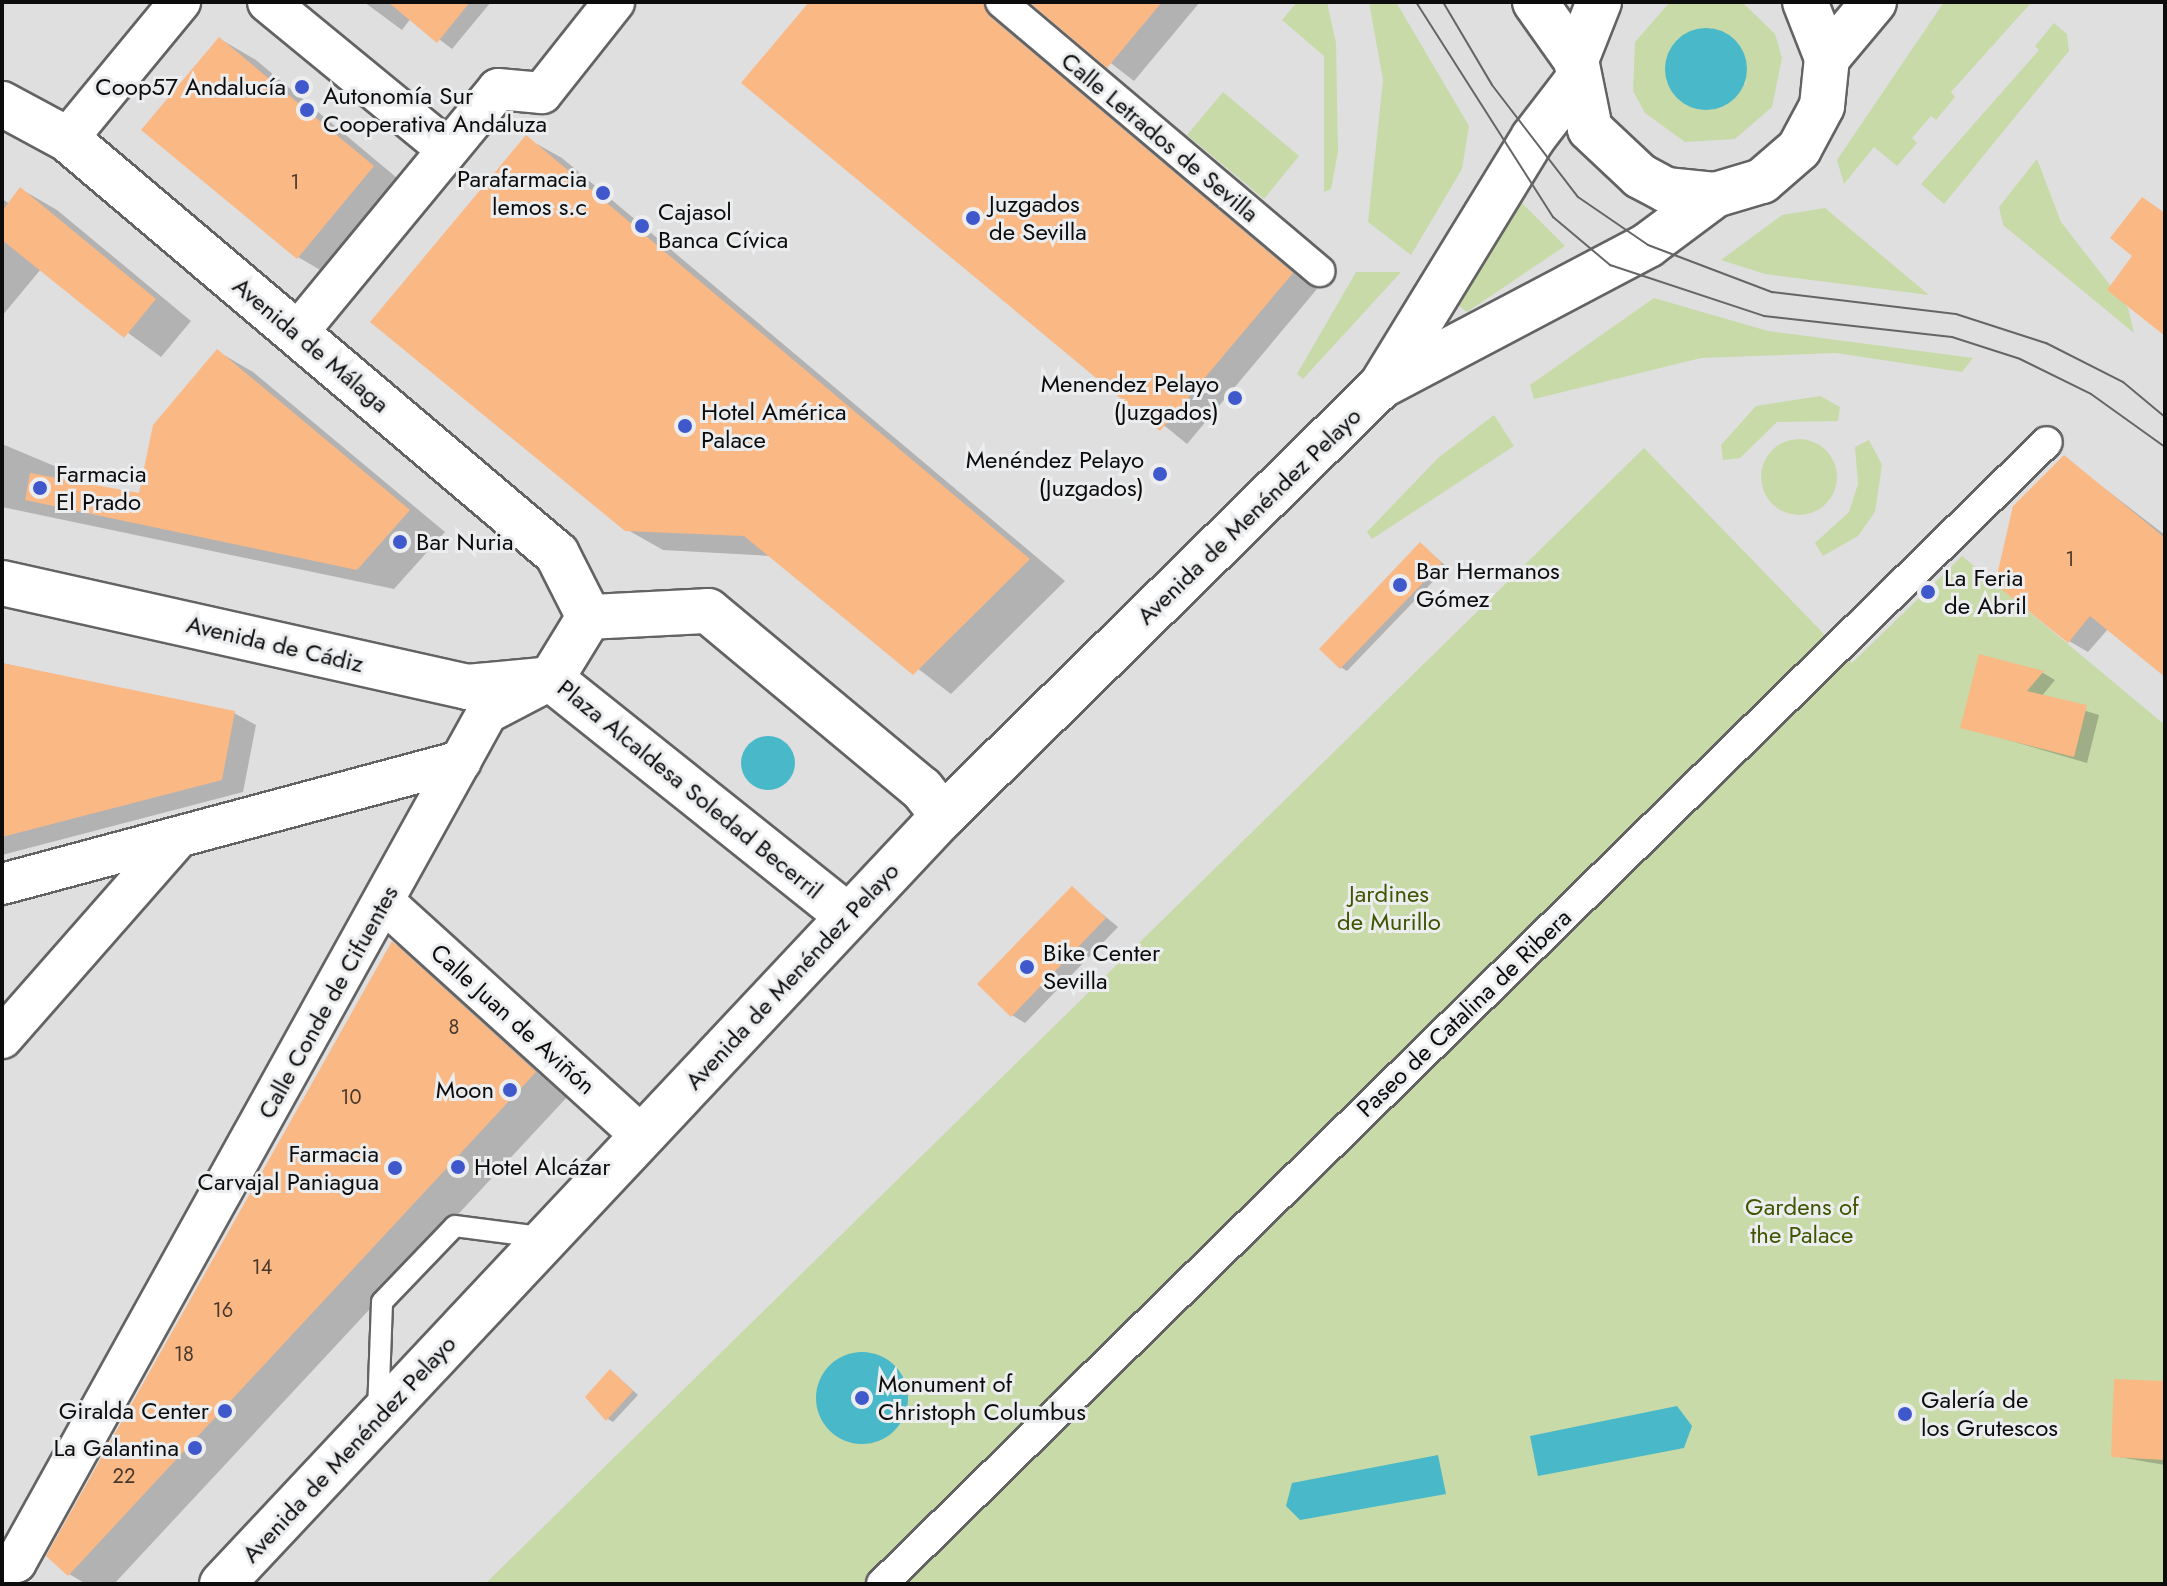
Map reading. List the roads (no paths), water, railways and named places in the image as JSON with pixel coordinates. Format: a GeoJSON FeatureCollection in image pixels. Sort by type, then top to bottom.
{"type":"FeatureCollection","features":[{"type":"Feature","properties":{"kind":"main road"},"geometry":{"type":"LineString","coordinates":[[1535,2],[1576,71],[1590,129],[1622,167],[1666,190],[1715,195]]}},
{"type":"Feature","properties":{"kind":"main road"},"geometry":{"type":"LineString","coordinates":[[1381,386],[1576,71],[1599,2]]}},
{"type":"Feature","properties":{"kind":"main road"},"geometry":{"type":"LineString","coordinates":[[1381,386],[1648,245],[1715,195],[1762,181],[1799,149],[1822,106],[1827,58],[1805,2]]}},
{"type":"Feature","properties":{"kind":"main road"},"geometry":{"type":"LineString","coordinates":[[1827,58],[1874,2]]}},
{"type":"Feature","properties":{"kind":"main road","name":"Avenida de Málaga"},"geometry":{"type":"LineString","coordinates":[[2,104],[67,139],[557,554],[589,617]]}},
{"type":"Feature","properties":{"kind":"main road","name":"Avenida de Menéndez Pelayo"},"geometry":{"type":"LineString","coordinates":[[222,1584],[847,915],[943,816],[1381,386]]}},
{"type":"Feature","properties":{"kind":"main road","name":"Avenida de Cádiz"},"geometry":{"type":"LineString","coordinates":[[2,583],[467,687],[551,679]]}},
{"type":"Feature","properties":{"kind":"main road"},"geometry":{"type":"LineString","coordinates":[[589,617],[708,611],[922,789],[943,816]]}},
{"type":"Feature","properties":{"kind":"main road","name":"Plaza Alcaldesa Soledad Becerril"},"geometry":{"type":"LineString","coordinates":[[589,617],[551,679],[847,915]]}},
{"type":"Feature","properties":{"kind":"street"},"geometry":{"type":"LineString","coordinates":[[67,139],[180,2]]}},
{"type":"Feature","properties":{"kind":"street"},"geometry":{"type":"LineString","coordinates":[[268,2],[447,149]]}},
{"type":"Feature","properties":{"kind":"street"},"geometry":{"type":"LineString","coordinates":[[297,333],[498,89],[542,93],[614,2]]}},
{"type":"Feature","properties":{"kind":"street","name":"Calle Letrados de Sevilla"},"geometry":{"type":"LineString","coordinates":[[1001,2],[1319,271]]}},
{"type":"Feature","properties":{"kind":"street","name":"Paseo de Catalina de Ribera"},"geometry":{"type":"LineString","coordinates":[[882,1584],[2047,442]]}},
{"type":"Feature","properties":{"kind":"street","name":"Calle Conde de Cifuentes"},"geometry":{"type":"LineString","coordinates":[[9,1562],[384,902],[487,713],[551,679]]}},
{"type":"Feature","properties":{"kind":"street"},"geometry":{"type":"LineString","coordinates":[[2,884],[176,840],[461,761]]}},
{"type":"Feature","properties":{"kind":"street"},"geometry":{"type":"LineString","coordinates":[[2,1038],[176,840]]}},
{"type":"Feature","properties":{"kind":"street","name":"Calle Juan de Aviñón"},"geometry":{"type":"LineString","coordinates":[[384,902],[642,1136]]}},
{"type":"Feature","properties":{"kind":"lane"},"geometry":{"type":"LineString","coordinates":[[378,1418],[382,1302],[455,1226],[547,1238]]}},
{"type":"Feature","properties":{"kind":"water"},"geometry":{"type":"Polygon","coordinates":[[[1706,28],[1722,31],[1735,40],[1744,53],[1747,69],[1744,85],[1735,98],[1722,107],[1706,110],[1690,107],[1677,98],[1668,85],[1665,69],[1668,53],[1677,40],[1690,31],[1706,28]]]}},
{"type":"Feature","properties":{"kind":"water"},"geometry":{"type":"Polygon","coordinates":[[[768,736],[787,744],[795,763],[787,782],[768,790],[749,782],[741,763],[749,744],[768,736]]]}},
{"type":"Feature","properties":{"kind":"water"},"geometry":{"type":"Polygon","coordinates":[[[862,1352],[880,1355],[895,1365],[905,1380],[908,1398],[905,1416],[895,1431],[880,1441],[862,1444],[844,1441],[829,1431],[819,1416],[816,1398],[819,1380],[829,1365],[844,1355],[862,1352]]]}},
{"type":"Feature","properties":{"kind":"water"},"geometry":{"type":"Polygon","coordinates":[[[1677,1406],[1692,1426],[1684,1448],[1538,1476],[1530,1436],[1677,1406]]]}},
{"type":"Feature","properties":{"kind":"water"},"geometry":{"type":"Polygon","coordinates":[[[1438,1455],[1446,1494],[1300,1520],[1286,1506],[1292,1483],[1438,1455]]]}},
{"type":"Feature","properties":{"kind":"tram line"},"geometry":{"type":"LineString","coordinates":[[1416,2],[1553,217],[1610,265],[1764,316],[1952,337],[2020,359],[2091,394],[2165,447]]}},
{"type":"Feature","properties":{"kind":"tram line"},"geometry":{"type":"LineString","coordinates":[[1443,2],[1492,85],[1578,197],[1648,245],[1772,292],[1956,314],[2046,343],[2123,382],[2165,417]]}},
{"type":"Feature","properties":{"kind":"place","name":"Coop57 Andalucía"},"geometry":{"type":"Point","coordinates":[302,87]}},
{"type":"Feature","properties":{"kind":"place","name":"Autonomía Sur Cooperativa Andaluza"},"geometry":{"type":"Point","coordinates":[307,110]}},
{"type":"Feature","properties":{"kind":"place","name":"Parafarmacia lemos s.c"},"geometry":{"type":"Point","coordinates":[603,193]}},
{"type":"Feature","properties":{"kind":"place","name":"Juzgados de Sevilla"},"geometry":{"type":"Point","coordinates":[973,218]}},
{"type":"Feature","properties":{"kind":"place","name":"Cajasol Banca Cívica"},"geometry":{"type":"Point","coordinates":[642,226]}},
{"type":"Feature","properties":{"kind":"place","name":"Menendez Pelayo (Juzgados)"},"geometry":{"type":"Point","coordinates":[1235,398]}},
{"type":"Feature","properties":{"kind":"place","name":"Hotel América Palace"},"geometry":{"type":"Point","coordinates":[685,426]}},
{"type":"Feature","properties":{"kind":"place","name":"Menéndez Pelayo (Juzgados)"},"geometry":{"type":"Point","coordinates":[1160,474]}},
{"type":"Feature","properties":{"kind":"place","name":"Farmacia El Prado"},"geometry":{"type":"Point","coordinates":[40,488]}},
{"type":"Feature","properties":{"kind":"place","name":"Bar Nuria"},"geometry":{"type":"Point","coordinates":[400,542]}},
{"type":"Feature","properties":{"kind":"place","name":"Bar Hermanos Gómez"},"geometry":{"type":"Point","coordinates":[1400,585]}},
{"type":"Feature","properties":{"kind":"place","name":"La Feria de Abril"},"geometry":{"type":"Point","coordinates":[1928,592]}},
{"type":"Feature","properties":{"kind":"place","name":"Bike Center Sevilla"},"geometry":{"type":"Point","coordinates":[1027,967]}},
{"type":"Feature","properties":{"kind":"place","name":"Moon"},"geometry":{"type":"Point","coordinates":[510,1090]}},
{"type":"Feature","properties":{"kind":"place","name":"Hotel Alcázar"},"geometry":{"type":"Point","coordinates":[458,1167]}},
{"type":"Feature","properties":{"kind":"place","name":"Farmacia Carvajal Paniagua"},"geometry":{"type":"Point","coordinates":[395,1168]}},
{"type":"Feature","properties":{"kind":"place","name":"Monument of Christoph Columbus"},"geometry":{"type":"Point","coordinates":[862,1398]}},
{"type":"Feature","properties":{"kind":"place","name":"Giralda Center"},"geometry":{"type":"Point","coordinates":[225,1411]}},
{"type":"Feature","properties":{"kind":"place","name":"Galería de los Grutescos"},"geometry":{"type":"Point","coordinates":[1905,1414]}},
{"type":"Feature","properties":{"kind":"place","name":"La Galantina"},"geometry":{"type":"Point","coordinates":[195,1448]}},
{"type":"Feature","properties":{"kind":"park label","name":"Jardines de Murillo"},"geometry":{"type":"Point","coordinates":[1389,908]}},
{"type":"Feature","properties":{"kind":"park label","name":"Gardens of the Palace"},"geometry":{"type":"Point","coordinates":[1802,1221]}}]}
